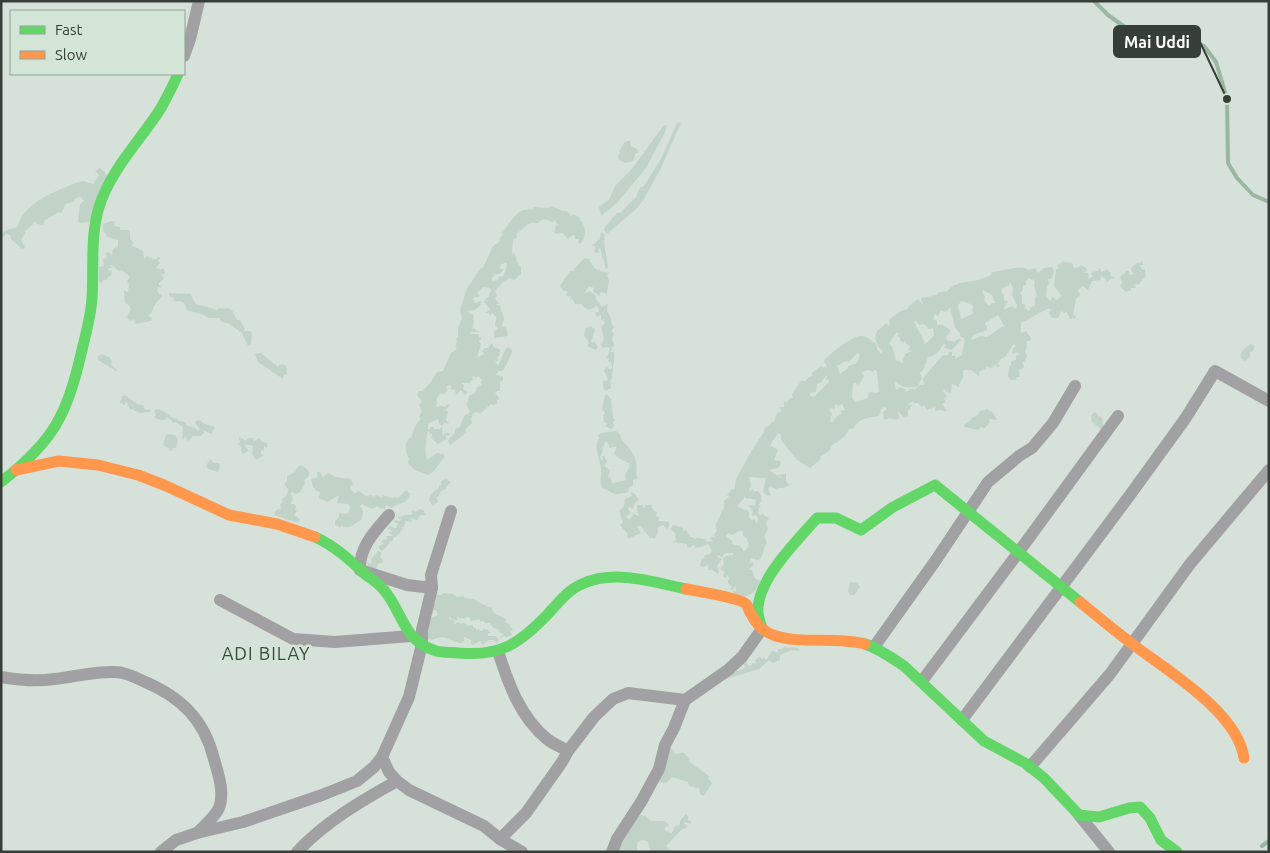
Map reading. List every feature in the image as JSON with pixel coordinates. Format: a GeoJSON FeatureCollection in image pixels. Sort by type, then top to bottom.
{"type":"FeatureCollection","features":[{"type":"Feature","properties":{"kind":"street"},"geometry":{"type":"LineString","coordinates":[[185,53],[199,1]]}},
{"type":"Feature","properties":{"kind":"street"},"geometry":{"type":"LineString","coordinates":[[1,482],[39,449],[64,412],[76,377],[92,301],[93,236],[99,207],[110,182],[126,155],[172,89],[178,75]]}},
{"type":"Feature","properties":{"kind":"street"},"geometry":{"type":"LineString","coordinates":[[962,720],[1185,419],[1215,371],[1269,401]]}},
{"type":"Feature","properties":{"kind":"street"},"geometry":{"type":"LineString","coordinates":[[874,647],[936,560],[988,482],[1019,456],[1032,448],[1053,423],[1075,386]]}},
{"type":"Feature","properties":{"kind":"street"},"geometry":{"type":"LineString","coordinates":[[922,681],[1118,416]]}},
{"type":"Feature","properties":{"kind":"street"},"geometry":{"type":"LineString","coordinates":[[16,470],[59,460],[98,466],[138,475],[229,515],[277,524],[306,533],[328,543],[342,553],[384,590],[411,636],[437,651],[470,654],[498,651],[515,644],[532,631],[568,593],[582,584],[607,577],[635,578],[738,600],[746,604],[752,618],[762,629],[775,635],[854,641],[874,647],[902,664],[922,681],[986,743],[1030,766],[1051,784],[1109,852]]}},
{"type":"Feature","properties":{"kind":"street"},"geometry":{"type":"LineString","coordinates":[[1030,766],[1110,674],[1190,564],[1269,470]]}},
{"type":"Feature","properties":{"kind":"street"},"geometry":{"type":"LineString","coordinates":[[762,629],[758,614],[761,599],[771,575],[786,553],[817,518],[826,516],[840,519],[855,530],[861,530],[892,507],[935,485],[1219,712],[1231,726],[1242,745],[1244,758]]}},
{"type":"Feature","properties":{"kind":"street"},"geometry":{"type":"LineString","coordinates":[[161,852],[176,840],[243,822],[357,781],[374,767],[382,757],[410,696],[432,588],[431,576],[451,511]]}},
{"type":"Feature","properties":{"kind":"street"},"geometry":{"type":"LineString","coordinates":[[360,570],[360,560],[372,534],[390,515]]}},
{"type":"Feature","properties":{"kind":"street"},"geometry":{"type":"LineString","coordinates":[[360,570],[407,585],[432,588]]}},
{"type":"Feature","properties":{"kind":"street"},"geometry":{"type":"LineString","coordinates":[[220,600],[293,639],[335,642],[411,636]]}},
{"type":"Feature","properties":{"kind":"street"},"geometry":{"type":"LineString","coordinates":[[612,852],[617,839],[641,802],[659,769],[665,745],[685,700],[728,670],[742,657],[762,629]]}},
{"type":"Feature","properties":{"kind":"street"},"geometry":{"type":"LineString","coordinates":[[498,651],[510,686],[534,727],[548,740],[568,751]]}},
{"type":"Feature","properties":{"kind":"street"},"geometry":{"type":"LineString","coordinates":[[1,677],[26,681],[53,680],[95,673],[116,672],[151,684],[170,694],[188,708],[202,727],[213,754],[221,796],[219,808],[197,833]]}},
{"type":"Feature","properties":{"kind":"street"},"geometry":{"type":"LineString","coordinates":[[500,839],[526,812],[594,717],[613,700],[628,693],[685,700]]}},
{"type":"Feature","properties":{"kind":"street"},"geometry":{"type":"LineString","coordinates":[[382,757],[389,772],[409,790],[484,826],[500,839],[522,852]]}},
{"type":"Feature","properties":{"kind":"street"},"geometry":{"type":"LineString","coordinates":[[297,852],[311,837],[355,805],[397,781]]}},
{"type":"Feature","properties":{"kind":"street"},"geometry":{"type":"LineString","coordinates":[[1079,815],[1101,817],[1121,811],[1131,805],[1140,807],[1150,818],[1161,840],[1177,852]]}},
{"type":"Feature","properties":{"kind":"green space"},"geometry":{"type":"Polygon","coordinates":[[[679,122],[681,123],[660,170],[644,199],[636,209],[607,234],[604,230],[605,227],[617,213],[620,213],[636,197],[640,187],[644,186],[662,157],[679,122]]]}},
{"type":"Feature","properties":{"kind":"green space"},"geometry":{"type":"Polygon","coordinates":[[[664,125],[667,126],[665,132],[646,168],[617,203],[601,216],[599,207],[609,200],[615,186],[631,170],[664,125]]]}},
{"type":"Feature","properties":{"kind":"green space"},"geometry":{"type":"Polygon","coordinates":[[[630,141],[631,146],[637,149],[638,153],[636,153],[633,161],[625,163],[619,160],[618,155],[623,144],[630,141]]]}},
{"type":"Feature","properties":{"kind":"green space"},"geometry":{"type":"Polygon","coordinates":[[[100,168],[108,177],[89,222],[78,222],[80,204],[84,201],[81,197],[65,204],[61,213],[59,212],[45,220],[43,225],[37,224],[36,221],[25,231],[21,240],[25,247],[22,249],[11,239],[10,235],[6,234],[1,238],[1,233],[17,228],[26,211],[33,204],[50,194],[78,182],[84,181],[93,184],[99,175],[95,171],[100,168]]]}},
{"type":"Feature","properties":{"kind":"green space"},"geometry":{"type":"Polygon","coordinates":[[[552,206],[562,211],[567,211],[571,216],[573,214],[580,218],[585,231],[584,238],[580,244],[578,242],[579,239],[575,239],[575,236],[572,235],[568,239],[562,232],[559,234],[554,233],[556,225],[558,225],[554,220],[553,222],[543,220],[538,223],[530,223],[516,234],[517,237],[513,240],[512,253],[515,254],[517,262],[521,267],[521,274],[514,280],[509,278],[495,291],[497,296],[495,298],[499,304],[496,304],[500,306],[504,319],[502,326],[506,328],[508,335],[494,339],[494,332],[498,328],[495,326],[496,317],[492,313],[490,316],[486,312],[490,309],[484,302],[488,298],[490,288],[483,287],[477,293],[480,296],[476,298],[475,296],[473,299],[475,303],[481,301],[481,305],[474,310],[467,311],[473,314],[472,329],[474,328],[480,332],[470,332],[472,334],[479,334],[479,337],[482,338],[479,341],[481,344],[477,358],[484,354],[482,351],[492,343],[494,347],[501,350],[499,352],[500,355],[497,357],[498,361],[495,361],[498,366],[505,350],[508,347],[512,350],[503,371],[499,371],[496,374],[503,377],[503,380],[500,382],[500,391],[497,391],[495,394],[499,400],[497,400],[495,406],[491,404],[480,414],[477,412],[473,413],[472,423],[465,430],[464,435],[450,445],[448,440],[455,433],[455,429],[460,427],[464,416],[470,412],[466,403],[469,396],[475,393],[477,387],[482,385],[482,380],[478,376],[475,379],[475,376],[472,377],[473,379],[470,383],[461,383],[464,385],[463,389],[468,392],[464,395],[461,390],[456,395],[455,390],[450,389],[452,387],[450,385],[446,386],[448,390],[437,398],[436,407],[439,407],[438,405],[445,407],[449,405],[446,411],[448,411],[446,420],[449,423],[445,422],[442,426],[437,419],[428,423],[428,429],[430,430],[430,427],[434,427],[434,429],[440,429],[441,427],[443,429],[443,436],[445,433],[450,435],[445,436],[447,439],[438,444],[431,438],[432,434],[429,434],[430,432],[428,431],[425,449],[427,460],[437,453],[445,456],[434,471],[428,475],[415,470],[408,463],[409,459],[406,448],[409,438],[412,437],[421,419],[419,417],[422,411],[419,405],[422,401],[417,395],[419,391],[422,391],[431,382],[437,372],[443,371],[451,353],[457,349],[455,347],[456,339],[462,318],[460,310],[466,291],[469,292],[466,290],[481,268],[483,268],[493,246],[499,242],[503,235],[502,233],[516,215],[522,210],[533,209],[534,207],[547,208],[552,206]],[[507,262],[500,265],[501,269],[504,269],[500,274],[493,274],[495,275],[492,281],[498,280],[506,270],[507,262]]]}},
{"type":"Feature","properties":{"kind":"green space"},"geometry":{"type":"Polygon","coordinates":[[[115,222],[114,226],[120,227],[120,230],[128,230],[130,239],[134,243],[131,245],[143,251],[144,258],[152,257],[152,260],[157,259],[157,257],[161,258],[157,261],[160,263],[156,268],[160,270],[163,268],[165,273],[161,275],[164,279],[159,283],[162,286],[161,288],[158,287],[157,292],[162,296],[154,306],[151,314],[148,315],[152,319],[151,321],[135,324],[134,319],[130,321],[127,317],[131,309],[125,303],[124,290],[128,292],[129,284],[127,282],[130,277],[122,270],[119,271],[112,265],[110,266],[113,268],[108,270],[112,271],[111,276],[101,283],[99,282],[99,267],[104,266],[103,259],[107,258],[106,253],[108,252],[112,255],[113,249],[118,247],[118,240],[108,237],[103,231],[103,224],[115,222]]]}},
{"type":"Feature","properties":{"kind":"green space"},"geometry":{"type":"Polygon","coordinates":[[[601,232],[605,234],[604,242],[608,268],[606,269],[600,248],[598,249],[599,253],[594,253],[595,246],[591,246],[600,239],[601,232]]]}},
{"type":"Feature","properties":{"kind":"green space"},"geometry":{"type":"Polygon","coordinates":[[[585,258],[589,259],[597,270],[609,273],[607,275],[609,281],[607,294],[601,292],[599,296],[593,291],[594,288],[589,286],[585,292],[590,291],[596,296],[602,307],[608,304],[607,311],[614,327],[611,331],[614,333],[612,339],[614,346],[610,352],[614,352],[614,356],[612,379],[610,380],[611,388],[605,391],[603,381],[608,380],[604,370],[607,367],[609,369],[612,368],[611,362],[608,362],[609,359],[607,358],[610,349],[608,347],[603,348],[601,345],[604,338],[601,327],[605,323],[603,319],[601,320],[601,315],[597,317],[595,312],[599,312],[598,305],[590,309],[585,308],[581,304],[575,304],[570,299],[571,296],[568,297],[566,295],[568,291],[563,291],[560,286],[570,271],[573,271],[585,258]]]}},
{"type":"Feature","properties":{"kind":"green space"},"geometry":{"type":"Polygon","coordinates":[[[1063,261],[1072,263],[1074,268],[1080,265],[1085,267],[1087,270],[1084,273],[1088,273],[1089,279],[1093,276],[1092,272],[1098,271],[1100,268],[1102,272],[1107,269],[1110,271],[1111,276],[1115,278],[1110,279],[1107,283],[1102,274],[1100,280],[1092,281],[1088,290],[1083,286],[1078,290],[1080,295],[1076,299],[1073,315],[1076,318],[1070,319],[1067,312],[1061,311],[1058,318],[1052,318],[1049,308],[1021,323],[1021,333],[1026,331],[1031,338],[1030,341],[1026,341],[1025,352],[1027,356],[1024,362],[1022,361],[1024,367],[1019,370],[1020,377],[1017,377],[1016,380],[1011,380],[1008,377],[1011,361],[1016,360],[1016,356],[1020,354],[1012,353],[1016,345],[1013,344],[1006,356],[1000,360],[998,364],[1000,366],[997,367],[995,365],[991,368],[987,366],[980,371],[979,376],[971,370],[963,370],[963,378],[959,387],[952,384],[951,393],[946,392],[945,389],[943,391],[947,396],[944,399],[946,402],[942,404],[947,410],[945,412],[942,410],[935,411],[935,407],[927,410],[924,405],[922,407],[918,403],[914,403],[914,401],[908,404],[912,405],[908,411],[908,416],[903,417],[898,411],[899,418],[897,420],[889,418],[884,420],[883,412],[887,409],[885,407],[881,409],[879,416],[864,419],[858,422],[854,428],[849,429],[847,434],[833,444],[829,451],[820,457],[821,459],[810,468],[797,460],[781,440],[781,435],[778,433],[770,445],[778,450],[774,460],[780,461],[781,464],[778,468],[769,470],[776,475],[786,474],[786,481],[790,485],[776,489],[770,487],[768,489],[771,495],[769,496],[763,491],[766,478],[749,477],[750,491],[753,489],[755,494],[755,491],[758,491],[762,496],[761,500],[763,501],[759,505],[761,507],[758,514],[762,515],[763,513],[764,516],[769,518],[766,523],[768,529],[764,536],[767,543],[760,558],[758,560],[751,558],[749,563],[753,562],[754,565],[748,570],[752,570],[755,578],[760,581],[758,586],[746,596],[743,604],[736,604],[735,598],[731,593],[734,590],[736,592],[736,586],[730,589],[732,587],[728,580],[730,579],[727,575],[725,578],[723,576],[725,571],[720,569],[724,564],[723,558],[733,555],[733,553],[725,553],[722,557],[718,555],[717,557],[722,559],[717,566],[718,574],[713,570],[708,570],[708,565],[703,567],[700,565],[702,558],[704,559],[705,555],[710,554],[712,550],[708,544],[695,548],[694,545],[688,548],[687,544],[672,542],[677,540],[675,538],[676,534],[671,529],[673,525],[683,528],[683,531],[686,530],[690,537],[705,539],[707,542],[713,541],[710,539],[711,537],[716,538],[714,535],[717,530],[715,526],[724,507],[724,501],[729,497],[727,495],[732,489],[734,490],[736,479],[765,428],[774,421],[777,413],[782,411],[779,407],[784,407],[784,402],[793,398],[792,394],[801,381],[806,381],[821,366],[827,368],[825,359],[838,348],[859,336],[867,337],[876,344],[881,354],[883,351],[879,348],[876,334],[886,323],[889,326],[890,319],[901,311],[908,309],[918,299],[923,305],[921,298],[937,295],[939,292],[943,292],[942,290],[946,292],[954,285],[984,278],[991,275],[992,272],[1016,268],[1029,270],[1035,268],[1038,273],[1044,268],[1052,267],[1054,270],[1052,278],[1048,279],[1049,284],[1046,296],[1050,301],[1052,297],[1057,300],[1062,296],[1054,286],[1056,269],[1059,268],[1057,266],[1063,261]],[[1029,278],[1026,281],[1026,285],[1023,286],[1023,290],[1020,293],[1022,304],[1026,305],[1025,308],[1029,311],[1031,307],[1035,306],[1035,297],[1037,296],[1034,286],[1035,281],[1029,278]],[[1010,282],[1009,285],[1003,288],[1001,293],[1004,294],[1004,300],[1008,301],[1003,310],[1012,306],[1016,309],[1017,305],[1012,295],[1013,288],[1010,282]],[[983,290],[984,300],[989,306],[995,303],[992,295],[983,290]],[[961,301],[958,306],[961,319],[974,313],[972,311],[973,305],[961,301]],[[950,307],[946,312],[941,310],[938,316],[935,314],[933,319],[937,321],[937,325],[943,325],[950,330],[950,333],[946,336],[947,340],[954,342],[960,338],[961,340],[952,350],[944,348],[946,345],[944,343],[936,354],[928,357],[924,365],[925,367],[920,373],[922,378],[918,386],[906,387],[896,381],[894,383],[896,390],[900,387],[905,389],[906,392],[924,385],[923,378],[942,356],[948,355],[949,352],[952,352],[952,356],[955,356],[955,359],[962,355],[965,339],[960,336],[960,333],[955,328],[950,307]],[[998,315],[985,323],[987,330],[973,335],[971,340],[982,336],[987,337],[1003,326],[1005,327],[998,315]],[[915,320],[914,322],[924,341],[924,345],[934,336],[933,328],[929,329],[924,324],[919,325],[915,320]],[[897,332],[889,344],[896,360],[902,363],[905,354],[912,351],[908,350],[910,347],[906,344],[906,341],[903,344],[902,341],[900,342],[897,332]],[[857,353],[849,362],[846,361],[837,366],[840,374],[848,366],[857,363],[860,355],[857,353]],[[877,371],[861,372],[864,376],[859,385],[853,384],[852,398],[856,402],[868,398],[870,392],[877,393],[879,391],[877,371]],[[827,375],[817,384],[816,392],[810,393],[810,396],[814,397],[829,382],[828,379],[826,380],[827,375]],[[835,404],[834,410],[832,408],[829,409],[832,414],[830,421],[832,423],[842,413],[841,411],[845,410],[842,404],[839,406],[835,404]],[[745,497],[737,506],[749,512],[751,520],[754,519],[757,524],[758,517],[752,516],[753,511],[748,506],[755,506],[756,500],[745,497]],[[741,530],[732,535],[728,533],[726,536],[733,542],[732,544],[740,546],[744,552],[749,546],[741,530]]]}},
{"type":"Feature","properties":{"kind":"green space"},"geometry":{"type":"Polygon","coordinates":[[[1143,262],[1143,265],[1140,265],[1142,270],[1145,269],[1146,276],[1138,285],[1135,284],[1136,288],[1131,288],[1131,290],[1126,292],[1120,286],[1122,283],[1120,277],[1127,271],[1129,271],[1130,275],[1134,274],[1131,270],[1132,267],[1137,263],[1143,262]]]}},
{"type":"Feature","properties":{"kind":"green space"},"geometry":{"type":"Polygon","coordinates":[[[169,293],[191,294],[197,305],[217,310],[218,308],[228,308],[232,310],[237,320],[240,320],[245,329],[244,331],[252,333],[251,344],[248,346],[242,333],[229,324],[220,321],[220,318],[208,318],[186,310],[183,302],[176,302],[173,300],[174,298],[169,296],[169,293]]]}},
{"type":"Feature","properties":{"kind":"green space"},"geometry":{"type":"Polygon","coordinates":[[[591,326],[595,330],[591,342],[595,342],[598,347],[596,350],[587,346],[589,343],[584,335],[586,328],[591,326]]]}},
{"type":"Feature","properties":{"kind":"green space"},"geometry":{"type":"Polygon","coordinates":[[[1251,344],[1255,346],[1253,351],[1250,352],[1250,357],[1245,361],[1240,357],[1244,349],[1251,344]]]}},
{"type":"Feature","properties":{"kind":"green space"},"geometry":{"type":"Polygon","coordinates":[[[261,353],[278,367],[283,364],[286,366],[287,374],[284,375],[283,379],[258,362],[255,354],[261,353]]]}},
{"type":"Feature","properties":{"kind":"green space"},"geometry":{"type":"Polygon","coordinates":[[[102,354],[109,357],[112,361],[111,365],[116,371],[98,360],[98,356],[102,354]]]}},
{"type":"Feature","properties":{"kind":"green space"},"geometry":{"type":"Polygon","coordinates":[[[607,394],[611,399],[613,418],[615,420],[613,422],[614,427],[611,429],[605,426],[607,424],[604,422],[603,415],[605,413],[602,408],[605,395],[607,394]]]}},
{"type":"Feature","properties":{"kind":"green space"},"geometry":{"type":"Polygon","coordinates":[[[125,395],[137,404],[143,405],[145,409],[151,410],[150,412],[139,413],[132,409],[130,410],[126,402],[125,405],[120,403],[121,397],[125,395]]]}},
{"type":"Feature","properties":{"kind":"green space"},"geometry":{"type":"Polygon","coordinates":[[[156,409],[186,423],[186,425],[198,431],[200,429],[195,423],[199,420],[215,427],[211,434],[203,430],[204,433],[201,436],[193,436],[189,441],[186,439],[186,436],[182,438],[183,427],[176,422],[173,423],[166,417],[166,419],[162,420],[154,417],[156,409]]]}},
{"type":"Feature","properties":{"kind":"green space"},"geometry":{"type":"Polygon","coordinates":[[[988,409],[990,412],[992,411],[997,420],[989,419],[990,422],[985,428],[981,427],[978,430],[964,427],[980,411],[988,409]]]}},
{"type":"Feature","properties":{"kind":"green space"},"geometry":{"type":"Polygon","coordinates":[[[1094,412],[1098,414],[1098,417],[1101,416],[1103,420],[1102,423],[1104,425],[1101,429],[1092,422],[1091,416],[1094,412]]]}},
{"type":"Feature","properties":{"kind":"green space"},"geometry":{"type":"Polygon","coordinates":[[[618,432],[634,455],[638,478],[633,480],[633,486],[629,487],[628,492],[614,494],[602,488],[597,442],[598,435],[618,432]],[[607,442],[602,447],[603,450],[600,457],[603,460],[602,456],[604,456],[607,461],[604,466],[610,470],[608,477],[611,478],[612,483],[626,480],[625,474],[630,464],[617,457],[614,453],[617,446],[610,448],[607,442]]]}},
{"type":"Feature","properties":{"kind":"green space"},"geometry":{"type":"Polygon","coordinates":[[[168,434],[175,435],[178,440],[176,448],[173,448],[172,451],[169,451],[170,449],[163,445],[168,434]]]}},
{"type":"Feature","properties":{"kind":"green space"},"geometry":{"type":"Polygon","coordinates":[[[240,437],[246,441],[248,438],[253,438],[254,442],[259,438],[262,442],[268,443],[267,448],[264,446],[264,450],[261,451],[261,454],[264,455],[256,460],[252,454],[253,446],[246,444],[245,446],[249,451],[243,454],[240,450],[242,448],[237,444],[240,442],[240,437]]]}},
{"type":"Feature","properties":{"kind":"green space"},"geometry":{"type":"Polygon","coordinates":[[[210,459],[214,463],[219,463],[218,472],[208,469],[206,466],[210,459]]]}},
{"type":"Feature","properties":{"kind":"green space"},"geometry":{"type":"Polygon","coordinates":[[[300,465],[310,473],[304,480],[305,483],[300,492],[296,494],[292,492],[290,494],[293,498],[291,504],[296,506],[295,510],[297,511],[294,515],[300,519],[298,523],[274,515],[276,510],[281,509],[280,505],[283,501],[281,500],[287,495],[288,489],[284,484],[287,481],[287,476],[295,472],[300,465]]]}},
{"type":"Feature","properties":{"kind":"green space"},"geometry":{"type":"Polygon","coordinates":[[[317,472],[320,472],[323,477],[328,473],[336,477],[351,479],[353,484],[350,487],[352,491],[355,493],[359,491],[366,496],[372,495],[373,497],[376,495],[382,497],[383,495],[398,498],[406,490],[410,494],[404,502],[392,508],[386,505],[385,509],[378,506],[372,509],[362,504],[360,506],[363,511],[362,519],[350,527],[343,527],[343,525],[340,527],[335,525],[335,521],[339,517],[339,513],[349,513],[350,506],[337,503],[339,495],[328,502],[319,498],[320,492],[315,489],[311,479],[318,477],[317,472]]]}},
{"type":"Feature","properties":{"kind":"green space"},"geometry":{"type":"Polygon","coordinates":[[[446,479],[451,482],[436,497],[437,503],[432,505],[429,499],[433,492],[439,488],[439,485],[441,485],[441,481],[446,479]]]}},
{"type":"Feature","properties":{"kind":"green space"},"geometry":{"type":"Polygon","coordinates":[[[630,492],[635,494],[639,500],[632,509],[630,507],[628,509],[631,513],[626,516],[629,520],[633,515],[632,513],[639,515],[637,505],[642,505],[644,508],[646,507],[644,505],[651,505],[653,510],[657,512],[656,516],[659,517],[659,521],[669,522],[669,527],[667,529],[663,525],[657,528],[658,532],[655,538],[650,538],[640,525],[637,527],[641,533],[627,538],[628,534],[620,525],[623,522],[619,511],[624,506],[625,499],[632,496],[630,492]]]}},
{"type":"Feature","properties":{"kind":"green space"},"geometry":{"type":"Polygon","coordinates":[[[420,509],[426,515],[420,515],[417,520],[411,518],[412,522],[406,521],[405,527],[402,527],[403,529],[382,551],[379,546],[384,544],[382,540],[387,539],[387,536],[393,536],[389,532],[393,531],[388,529],[389,526],[396,528],[398,524],[394,522],[395,520],[400,521],[401,519],[397,518],[412,515],[412,511],[416,512],[420,509]]]}},
{"type":"Feature","properties":{"kind":"green space"},"geometry":{"type":"Polygon","coordinates":[[[378,551],[382,553],[380,557],[383,560],[382,563],[378,564],[376,570],[367,567],[368,563],[372,563],[371,560],[378,551]]]}},
{"type":"Feature","properties":{"kind":"green space"},"geometry":{"type":"Polygon","coordinates":[[[849,583],[857,583],[860,587],[854,595],[850,595],[848,591],[849,583]]]}},
{"type":"Feature","properties":{"kind":"green space"},"geometry":{"type":"Polygon","coordinates":[[[443,593],[453,594],[457,597],[463,596],[491,607],[494,613],[506,619],[505,622],[513,630],[510,631],[512,635],[503,636],[501,639],[500,637],[503,634],[498,629],[489,623],[480,621],[480,619],[471,621],[469,617],[465,619],[458,616],[457,620],[453,620],[449,616],[449,619],[455,621],[453,625],[458,622],[461,624],[464,622],[468,626],[476,627],[476,630],[483,631],[483,628],[487,629],[490,633],[488,633],[488,636],[496,636],[499,640],[497,644],[494,640],[489,640],[483,645],[480,641],[473,645],[471,640],[464,637],[464,641],[461,643],[444,637],[428,639],[425,630],[430,619],[438,615],[432,606],[436,602],[436,594],[441,595],[443,593]]]}},
{"type":"Feature","properties":{"kind":"green space"},"geometry":{"type":"Polygon","coordinates":[[[785,647],[798,648],[799,651],[792,650],[780,655],[780,660],[773,663],[769,660],[759,669],[723,680],[733,672],[743,669],[745,667],[743,663],[746,662],[751,666],[752,663],[756,663],[755,660],[759,657],[763,659],[765,657],[765,660],[772,651],[778,653],[778,649],[785,647]]]}},
{"type":"Feature","properties":{"kind":"green space"},"geometry":{"type":"Polygon","coordinates":[[[668,749],[671,749],[675,754],[684,753],[690,759],[688,761],[709,776],[708,778],[712,783],[704,796],[700,794],[699,787],[696,789],[689,786],[688,782],[672,777],[667,782],[662,783],[659,781],[668,749]]]}},
{"type":"Feature","properties":{"kind":"green space"},"geometry":{"type":"Polygon","coordinates":[[[686,814],[688,820],[692,822],[690,824],[684,823],[688,827],[681,830],[666,846],[671,852],[651,852],[648,842],[642,840],[637,843],[637,852],[616,852],[640,815],[646,816],[651,821],[665,821],[669,825],[665,827],[665,830],[671,833],[674,827],[680,825],[680,821],[686,814]]]}},
{"type":"Feature","properties":{"kind":"waterway"},"geometry":{"type":"LineString","coordinates":[[1094,1],[1108,15],[1129,30],[1161,40],[1190,40],[1204,46],[1216,62],[1227,99],[1228,163],[1237,178],[1253,195],[1269,202]]}},
{"type":"Feature","properties":{"kind":"waterway"},"geometry":{"type":"LineString","coordinates":[[1262,846],[1269,841]]}},
{"type":"Feature","properties":{"kind":"traffic: fast"},"geometry":{"type":"LineString","coordinates":[[1,482],[34,453],[56,425],[64,410],[76,373],[89,318],[92,298],[93,241],[99,207],[104,193],[118,168],[161,108],[178,75]]}},
{"type":"Feature","properties":{"kind":"traffic: fast"},"geometry":{"type":"LineString","coordinates":[[762,629],[758,614],[763,588],[779,562],[817,518],[836,518],[861,530],[893,507],[935,485],[1080,602]]}},
{"type":"Feature","properties":{"kind":"traffic: fast"},"geometry":{"type":"LineString","coordinates":[[315,537],[336,549],[380,586],[390,598],[404,625],[416,640],[439,652],[487,653],[509,646],[528,633],[572,590],[582,584],[595,580],[608,577],[634,578],[686,589]]}},
{"type":"Feature","properties":{"kind":"traffic: fast"},"geometry":{"type":"LineString","coordinates":[[865,644],[890,656],[904,666],[984,741],[1025,763],[1044,778],[1079,815],[1099,817],[1129,808],[1140,807],[1150,818],[1161,840],[1177,852]]}},
{"type":"Feature","properties":{"kind":"traffic: slow"},"geometry":{"type":"LineString","coordinates":[[16,470],[59,461],[98,465],[138,475],[229,515],[277,524],[315,537]]}},
{"type":"Feature","properties":{"kind":"traffic: slow"},"geometry":{"type":"LineString","coordinates":[[686,589],[736,599],[742,602],[747,605],[758,624],[773,635],[795,640],[842,641],[865,644]]}},
{"type":"Feature","properties":{"kind":"traffic: slow"},"geometry":{"type":"LineString","coordinates":[[1080,602],[1131,643],[1181,679],[1215,708],[1239,741],[1244,758]]}},
{"type":"Feature","properties":{"kind":"place","name":"Mai Uddi"},"geometry":{"type":"Point","coordinates":[1227,99]}},
{"type":"Feature","properties":{"kind":"district","name":"ADI BILAY"},"geometry":{"type":"Point","coordinates":[266,653]}}]}
